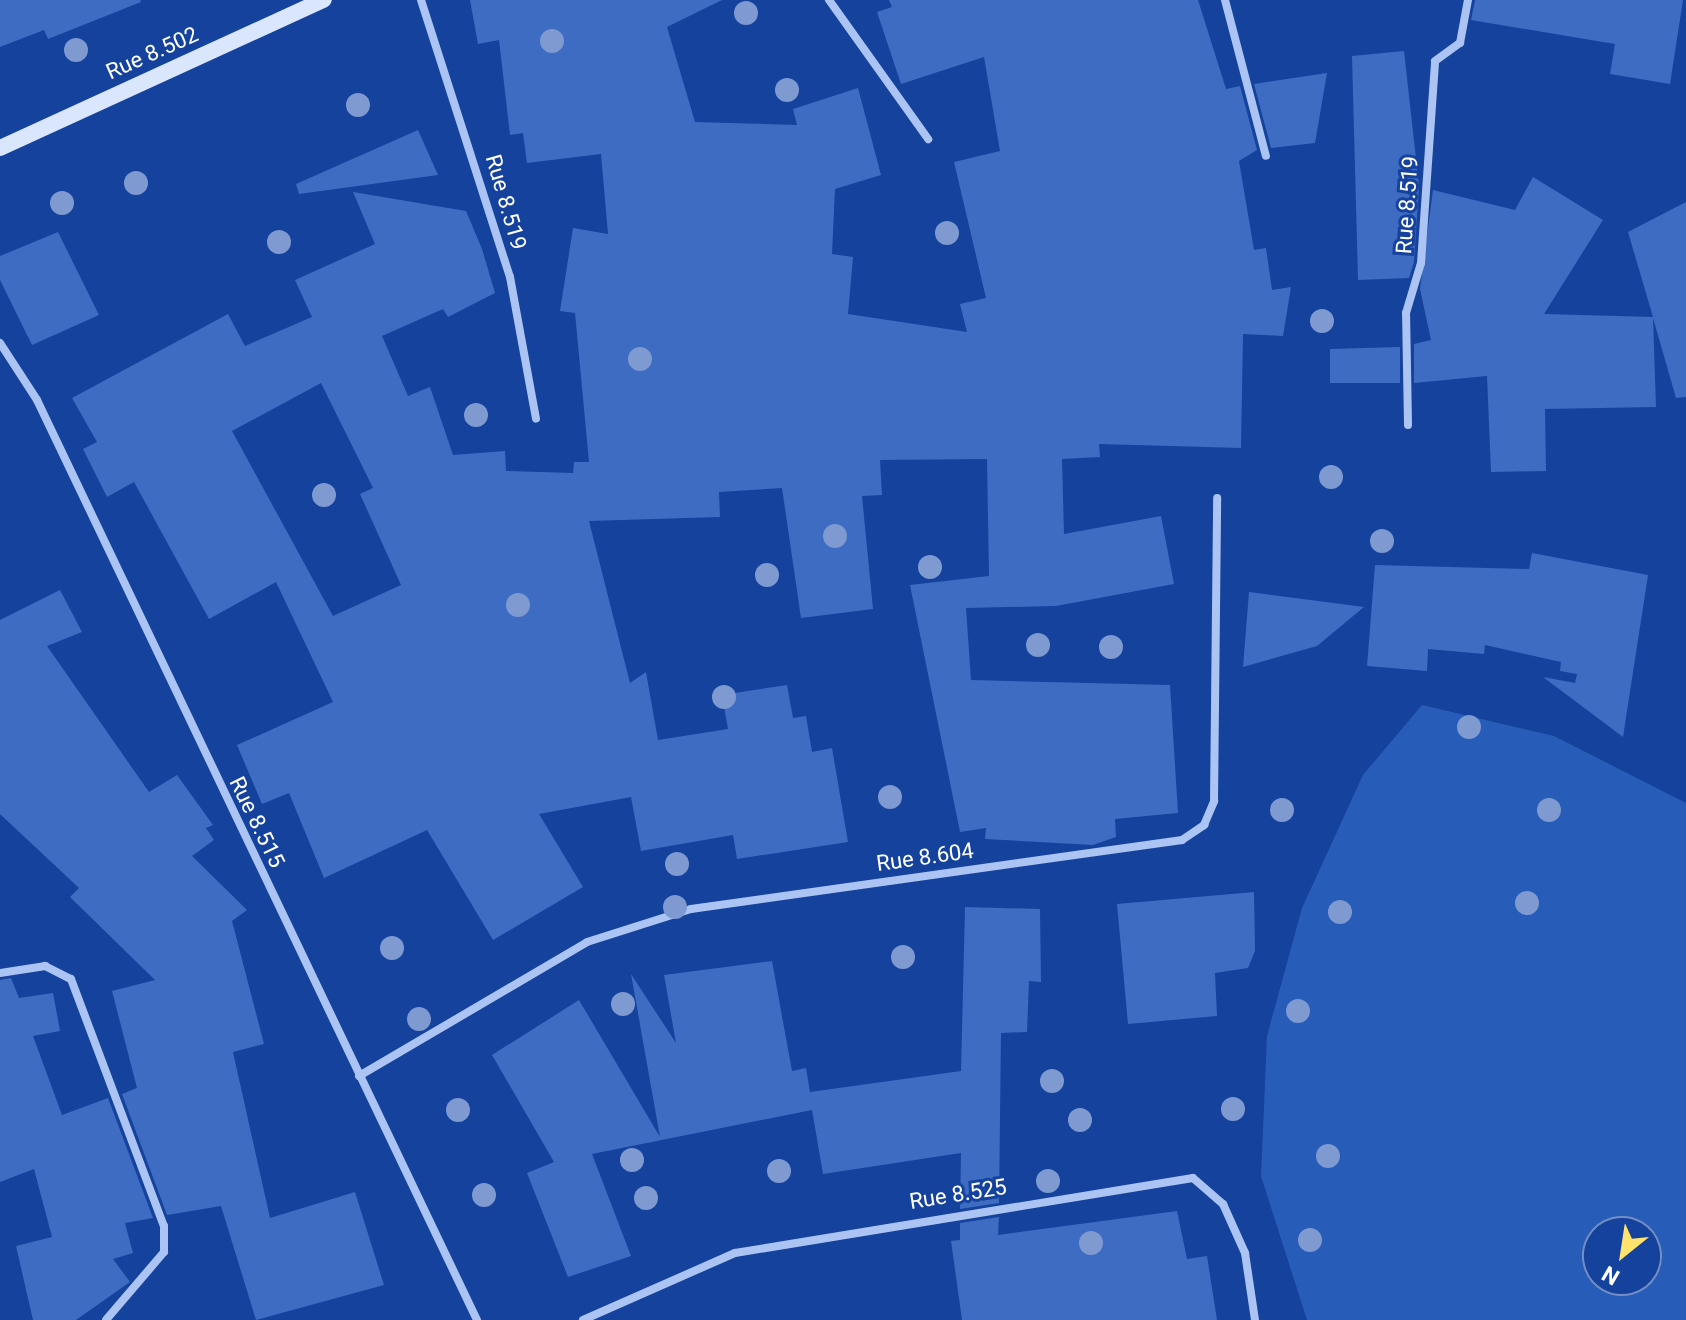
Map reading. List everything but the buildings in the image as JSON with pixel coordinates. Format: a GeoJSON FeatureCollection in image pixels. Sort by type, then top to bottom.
{"type":"FeatureCollection","features":[{"type":"Feature","properties":{"kind":"main road","name":"Rue 8.502"},"geometry":{"type":"LineString","coordinates":[[0,148],[324,0]]}},
{"type":"Feature","properties":{"kind":"street","name":"Rue 8.519"},"geometry":{"type":"LineString","coordinates":[[421,0],[510,277],[536,419]]}},
{"type":"Feature","properties":{"kind":"street"},"geometry":{"type":"LineString","coordinates":[[829,0],[928,139]]}},
{"type":"Feature","properties":{"kind":"street"},"geometry":{"type":"LineString","coordinates":[[1225,0],[1266,156]]}},
{"type":"Feature","properties":{"kind":"street","name":"Rue 8.519"},"geometry":{"type":"LineString","coordinates":[[1408,425],[1406,313],[1421,263],[1435,61],[1460,43],[1468,0]]}},
{"type":"Feature","properties":{"kind":"street","name":"Rue 8.515"},"geometry":{"type":"LineString","coordinates":[[0,343],[37,400],[477,1320]]}},
{"type":"Feature","properties":{"kind":"street","name":"Rue 8.604"},"geometry":{"type":"LineString","coordinates":[[359,1076],[587,942],[691,909],[1182,840],[1204,825],[1214,801],[1217,498]]}},
{"type":"Feature","properties":{"kind":"street"},"geometry":{"type":"LineString","coordinates":[[0,973],[45,966],[71,979],[164,1226],[164,1252],[106,1320]]}},
{"type":"Feature","properties":{"kind":"street","name":"Rue 8.525"},"geometry":{"type":"LineString","coordinates":[[583,1320],[735,1253],[1193,1178],[1223,1204],[1245,1253],[1255,1320]]}},
{"type":"Feature","properties":{"kind":"shaded area"},"geometry":{"type":"Polygon","coordinates":[[[1422,705],[1554,736],[1686,803],[1686,1320],[1307,1320],[1261,1176],[1267,1036],[1302,908],[1363,775],[1422,705]]]}}]}
